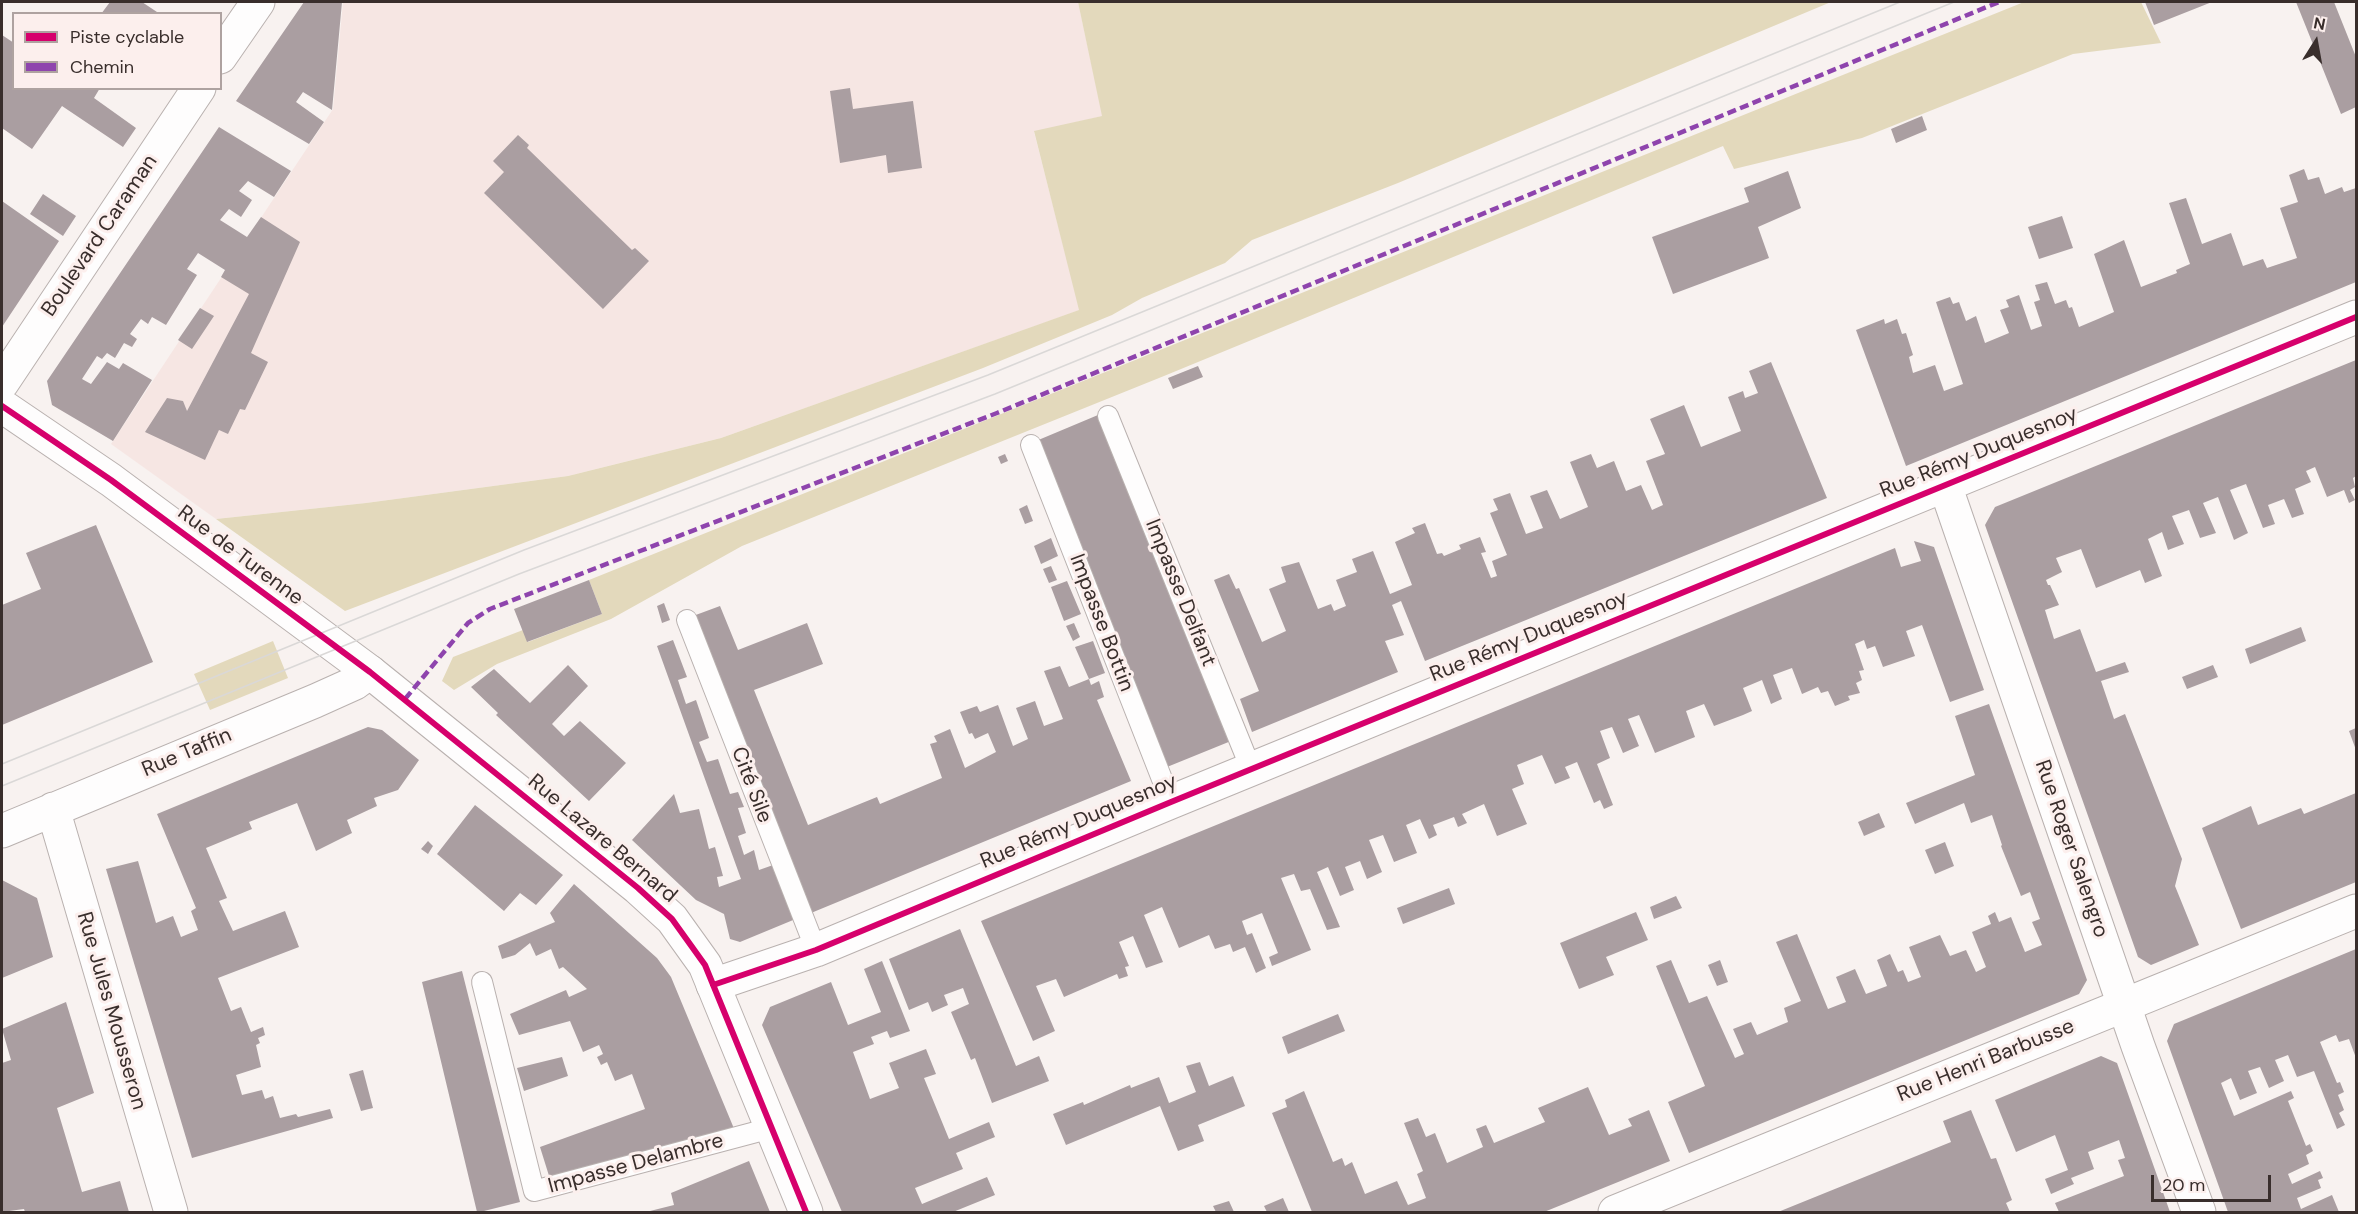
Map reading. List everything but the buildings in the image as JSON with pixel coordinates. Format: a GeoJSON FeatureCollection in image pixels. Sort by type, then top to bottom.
{"type":"FeatureCollection","features":[{"type":"Feature","properties":{"kind":"street"},"geometry":{"type":"LineString","coordinates":[[222,54],[258,2]]}},
{"type":"Feature","properties":{"kind":"street","name":"Boulevard Caraman"},"geometry":{"type":"LineString","coordinates":[[2,383],[198,90]]}},
{"type":"Feature","properties":{"kind":"street","name":"Rue Rémy Duquesnoy"},"geometry":{"type":"LineString","coordinates":[[713,986],[816,950],[1251,769],[2356,317]]}},
{"type":"Feature","properties":{"kind":"street","name":"Rue de Turenne"},"geometry":{"type":"LineString","coordinates":[[2,406],[111,480],[370,672],[456,739]]}},
{"type":"Feature","properties":{"kind":"street","name":"Rue Roger Salengro"},"geometry":{"type":"LineString","coordinates":[[1946,485],[2124,1006],[2199,1212]]}},
{"type":"Feature","properties":{"kind":"street","name":"Rue Taffin"},"geometry":{"type":"LineString","coordinates":[[2,831],[315,701],[355,682],[370,672]]}},
{"type":"Feature","properties":{"kind":"street","name":"Rue Lazare Bernard"},"geometry":{"type":"LineString","coordinates":[[456,739],[657,904],[696,950],[806,1212]]}},
{"type":"Feature","properties":{"kind":"street","name":"Rue Jules Mousseron"},"geometry":{"type":"LineString","coordinates":[[53,809],[171,1212]]}},
{"type":"Feature","properties":{"kind":"street","name":"Rue Henri Barbusse"},"geometry":{"type":"LineString","coordinates":[[1615,1212],[2356,911]]}},
{"type":"Feature","properties":{"kind":"lane","name":"Impasse Delfant"},"geometry":{"type":"LineString","coordinates":[[1108,416],[1251,769]]}},
{"type":"Feature","properties":{"kind":"lane","name":"Impasse Bottin"},"geometry":{"type":"LineString","coordinates":[[1031,445],[1172,802]]}},
{"type":"Feature","properties":{"kind":"lane","name":"Cité Sile"},"geometry":{"type":"LineString","coordinates":[[687,620],[816,950]]}},
{"type":"Feature","properties":{"kind":"lane","name":"Impasse Delambre"},"geometry":{"type":"LineString","coordinates":[[482,982],[534,1191],[771,1128]]}},
{"type":"Feature","properties":{"kind":"shaded area"},"geometry":{"type":"Polygon","coordinates":[[[343,2],[1078,2],[1103,116],[1034,132],[1080,310],[721,438],[568,476],[366,503],[216,519],[111,444],[333,109],[343,2]]]}},
{"type":"Feature","properties":{"kind":"shaded area"},"geometry":{"type":"Polygon","coordinates":[[[1078,2],[1831,2],[1398,183],[1252,240],[1225,263],[1142,298],[1112,315],[983,368],[345,611],[216,519],[366,503],[568,476],[721,438],[1079,310],[1034,131],[1102,116],[1078,2]]]}},
{"type":"Feature","properties":{"kind":"shaded area"},"geometry":{"type":"Polygon","coordinates":[[[2024,2],[2141,2],[2161,43],[2073,54],[1862,138],[1734,169],[1723,146],[1164,376],[742,546],[611,619],[497,664],[454,690],[442,681],[453,657],[523,630],[528,642],[602,614],[589,580],[2024,2]]]}},
{"type":"Feature","properties":{"kind":"shaded area"},"geometry":{"type":"Polygon","coordinates":[[[273,641],[288,678],[210,710],[194,674],[273,641]]]}},
{"type":"Feature","properties":{"kind":"tram line"},"geometry":{"type":"LineString","coordinates":[[2,764],[524,550],[988,375],[1900,2]]}},
{"type":"Feature","properties":{"kind":"tram line"},"geometry":{"type":"LineString","coordinates":[[2,786],[519,574],[995,394],[1954,2]]}},
{"type":"Feature","properties":{"kind":"marked path"},"geometry":{"type":"LineString","coordinates":[[405,699],[468,623],[490,609],[997,413],[1999,2]]}},
{"type":"Feature","properties":{"kind":"cycle path"},"geometry":{"type":"LineString","coordinates":[[713,985],[816,950],[1171,802],[2356,317]]}},
{"type":"Feature","properties":{"kind":"cycle path"},"geometry":{"type":"LineString","coordinates":[[2,406],[111,480],[370,672],[638,888],[672,919],[705,965],[806,1212]]}}]}
